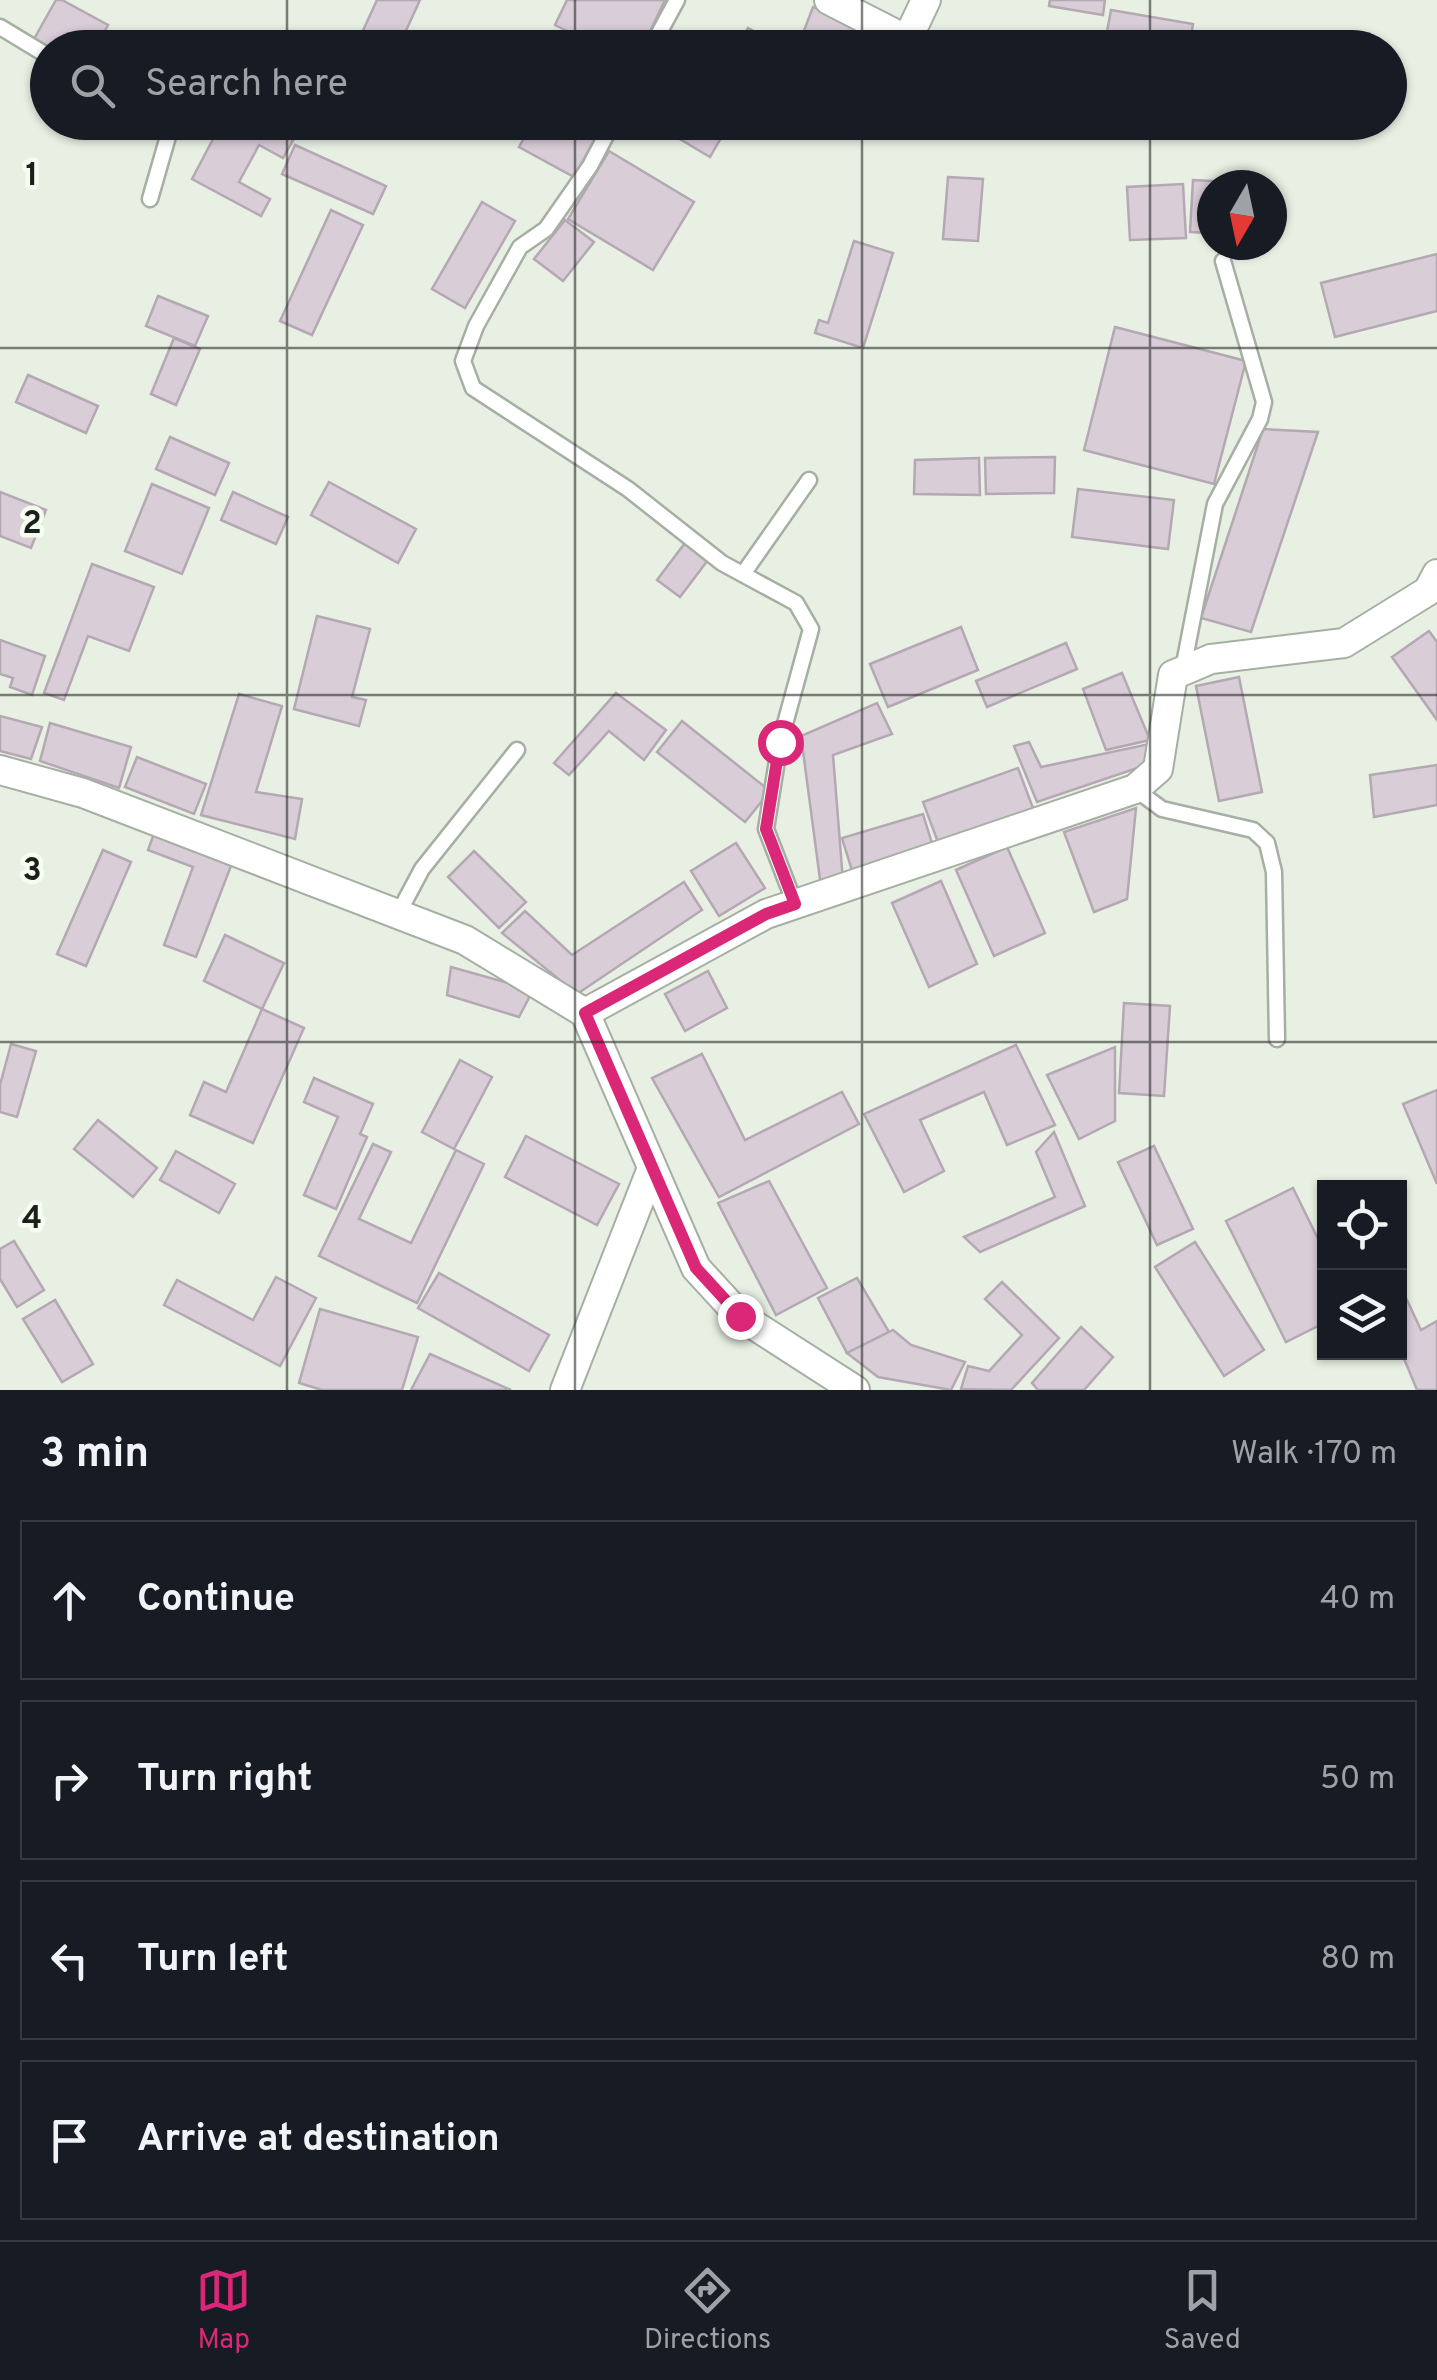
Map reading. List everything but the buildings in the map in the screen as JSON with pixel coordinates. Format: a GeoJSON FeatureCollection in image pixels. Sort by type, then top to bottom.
{"type":"FeatureCollection","features":[{"type":"Feature","properties":{"kind":"street"},"geometry":{"type":"LineString","coordinates":[[829,0],[883,30]]}},
{"type":"Feature","properties":{"kind":"street"},"geometry":{"type":"LineString","coordinates":[[914,30],[926,0]]}},
{"type":"Feature","properties":{"kind":"street"},"geometry":{"type":"LineString","coordinates":[[585,1013],[766,914],[1135,789],[1158,768],[1173,675],[1182,668],[1211,660],[1344,642],[1428,591],[1437,574]]}},
{"type":"Feature","properties":{"kind":"street"},"geometry":{"type":"LineString","coordinates":[[0,770],[84,793],[465,940],[585,1013],[696,1268],[740,1316],[855,1390]]}},
{"type":"Feature","properties":{"kind":"street"},"geometry":{"type":"LineString","coordinates":[[565,1390],[652,1168]]}},
{"type":"Feature","properties":{"kind":"lane"},"geometry":{"type":"LineString","coordinates":[[661,30],[677,0]]}},
{"type":"Feature","properties":{"kind":"lane"},"geometry":{"type":"LineString","coordinates":[[0,27],[30,45]]}},
{"type":"Feature","properties":{"kind":"lane"},"geometry":{"type":"LineString","coordinates":[[150,199],[167,140]]}},
{"type":"Feature","properties":{"kind":"lane"},"geometry":{"type":"LineString","coordinates":[[604,140],[546,229],[520,247],[476,326],[463,361],[472,388],[628,489],[722,562],[796,603],[811,628],[780,742],[766,829],[795,904]]}},
{"type":"Feature","properties":{"kind":"lane"},"geometry":{"type":"LineString","coordinates":[[1182,668],[1215,504],[1260,419],[1264,402],[1223,260]]}},
{"type":"Feature","properties":{"kind":"lane"},"geometry":{"type":"LineString","coordinates":[[743,574],[809,480]]}},
{"type":"Feature","properties":{"kind":"lane"},"geometry":{"type":"LineString","coordinates":[[398,914],[422,868],[517,750]]}},
{"type":"Feature","properties":{"kind":"lane"},"geometry":{"type":"LineString","coordinates":[[1135,789],[1162,808],[1254,830],[1268,843],[1274,872],[1277,1038]]}},
{"type":"Feature","properties":{"kind":"route"},"geometry":{"type":"LineString","coordinates":[[740,1316],[696,1268],[585,1013],[766,914],[795,904],[766,829],[780,742]]}}]}
